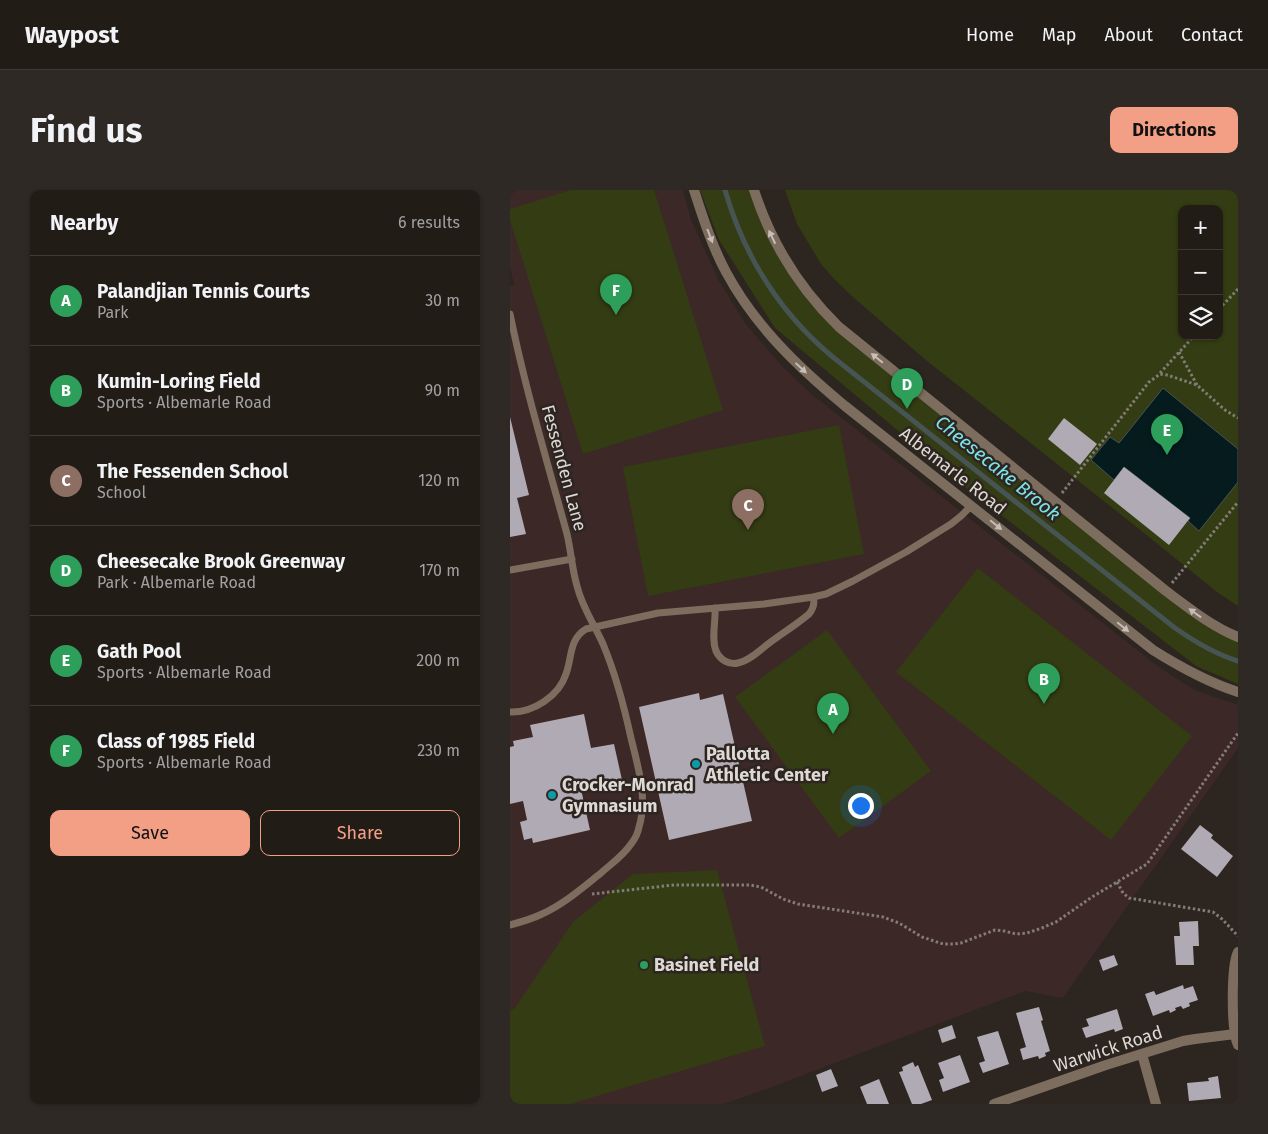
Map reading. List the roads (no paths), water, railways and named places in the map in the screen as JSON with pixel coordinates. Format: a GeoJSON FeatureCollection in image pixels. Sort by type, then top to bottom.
{"type":"FeatureCollection","features":[{"type":"Feature","properties":{"kind":"street","name":"Albemarle Road"},"geometry":{"type":"LineString","coordinates":[[694,190],[710,237],[725,271],[744,303],[768,334],[800,367],[834,397],[1153,650],[1193,674],[1238,692]]}},
{"type":"Feature","properties":{"kind":"street"},"geometry":{"type":"LineString","coordinates":[[754,190],[780,252],[800,283],[831,319],[1166,591],[1210,623],[1238,637]]}},
{"type":"Feature","properties":{"kind":"street"},"geometry":{"type":"LineString","coordinates":[[1238,952],[1234,968],[1234,1034],[1238,1045]]}},
{"type":"Feature","properties":{"kind":"street","name":"Warwick Road"},"geometry":{"type":"LineString","coordinates":[[994,1104],[1189,1040],[1234,1034]]}},
{"type":"Feature","properties":{"kind":"street"},"geometry":{"type":"LineString","coordinates":[[1142,1054],[1156,1104]]}},
{"type":"Feature","properties":{"kind":"lane","name":"Fessenden Lane"},"geometry":{"type":"LineString","coordinates":[[510,314],[518,353],[569,543],[575,580],[581,599],[612,666],[621,696],[642,790],[642,817],[630,846],[571,897],[556,907],[537,917],[510,925]]}},
{"type":"Feature","properties":{"kind":"lane"},"geometry":{"type":"LineString","coordinates":[[510,712],[521,712],[538,705],[557,690],[566,675],[575,640],[583,631],[649,615],[772,603],[826,594],[897,557],[951,524],[971,506]]}},
{"type":"Feature","properties":{"kind":"lane"},"geometry":{"type":"LineString","coordinates":[[510,570],[572,559]]}},
{"type":"Feature","properties":{"kind":"lane"},"geometry":{"type":"LineString","coordinates":[[715,608],[715,649],[719,656],[726,661],[737,664],[750,658],[808,614],[813,608],[813,597]]}},
{"type":"Feature","properties":{"kind":"water"},"geometry":{"type":"Polygon","coordinates":[[[1163,388],[1238,449],[1238,482],[1199,531],[1188,521],[1190,518],[1124,467],[1114,480],[1091,460],[1110,437],[1119,443],[1163,388]]]}},
{"type":"Feature","properties":{"kind":"waterway","name":"Cheesecake Brook"},"geometry":{"type":"LineString","coordinates":[[725,190],[733,214],[754,261],[781,303],[815,341],[1175,628],[1205,647],[1238,661]]}},
{"type":"Feature","properties":{"kind":"place","name":"Class of 1985 Field"},"geometry":{"type":"Point","coordinates":[616,315]}},
{"type":"Feature","properties":{"kind":"place","name":"Cheesecake Brook Greenway"},"geometry":{"type":"Point","coordinates":[907,409]}},
{"type":"Feature","properties":{"kind":"place","name":"Gath Pool"},"geometry":{"type":"Point","coordinates":[1167,455]}},
{"type":"Feature","properties":{"kind":"place","name":"The Fessenden School"},"geometry":{"type":"Point","coordinates":[748,530]}},
{"type":"Feature","properties":{"kind":"place","name":"Kumin-Loring Field"},"geometry":{"type":"Point","coordinates":[1044,704]}},
{"type":"Feature","properties":{"kind":"place","name":"Palandjian Tennis Courts"},"geometry":{"type":"Point","coordinates":[833,734]}},
{"type":"Feature","properties":{"kind":"place","name":"Pallotta Athletic Center"},"geometry":{"type":"Point","coordinates":[696,764]}},
{"type":"Feature","properties":{"kind":"place","name":"Crocker-Monrad Gymnasium"},"geometry":{"type":"Point","coordinates":[552,795]}},
{"type":"Feature","properties":{"kind":"place","name":"Basinet Field"},"geometry":{"type":"Point","coordinates":[644,965]}}]}
